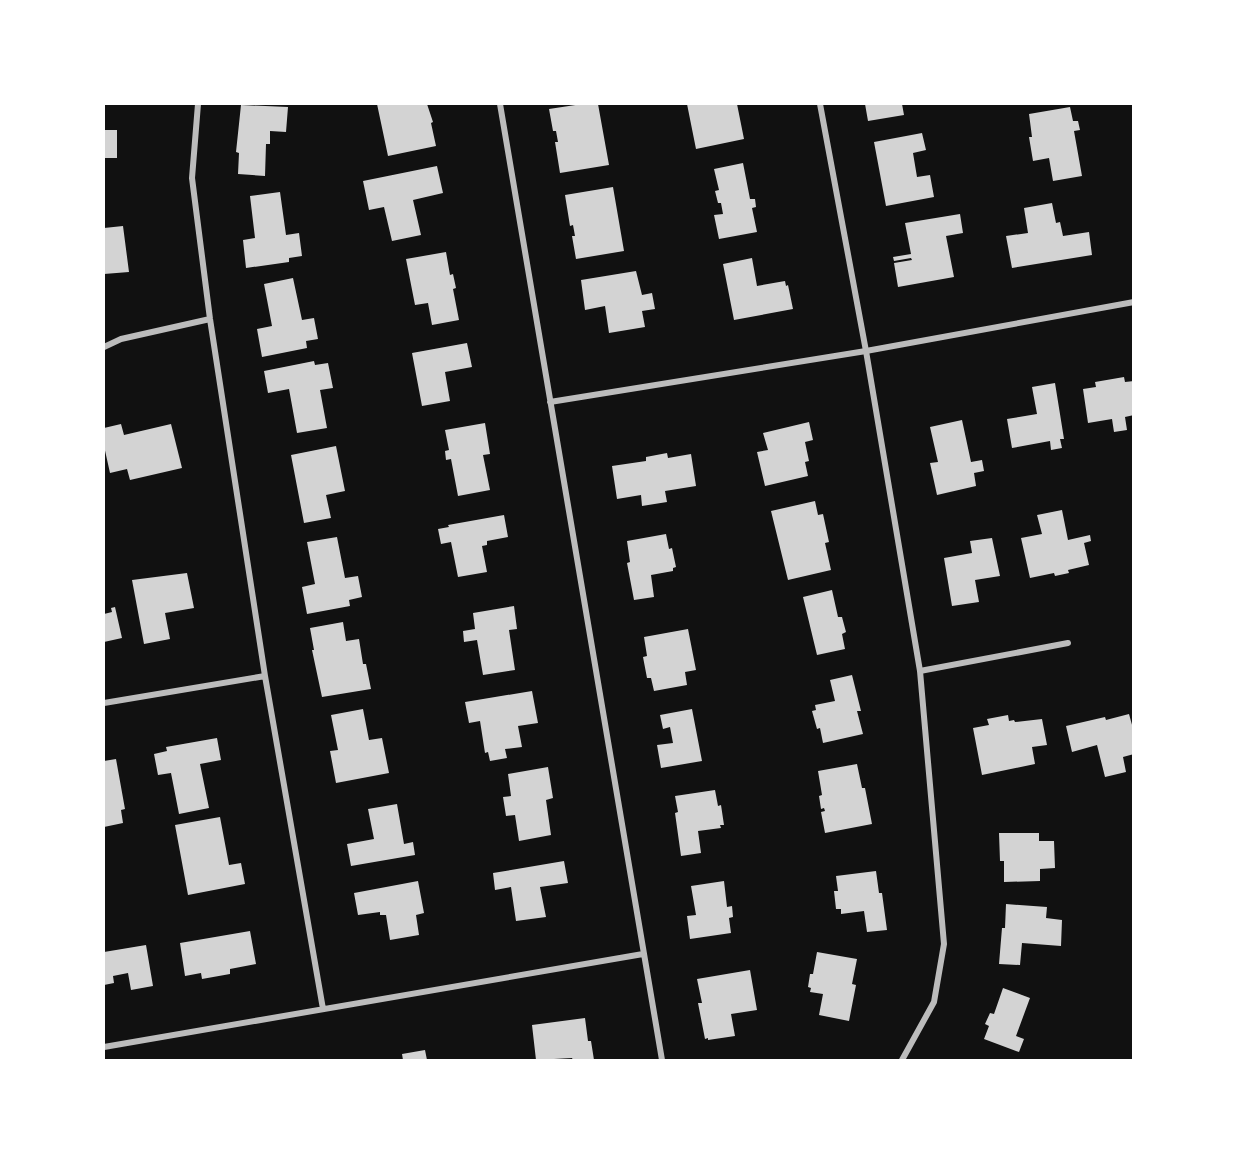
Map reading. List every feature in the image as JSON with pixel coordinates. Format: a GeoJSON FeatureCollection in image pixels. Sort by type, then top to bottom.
{"type":"FeatureCollection","features":[{"type":"Feature","properties":{"kind":"street"},"geometry":{"type":"LineString","coordinates":[[198,104],[192,178],[210,319],[265,676],[322,1009]]}},
{"type":"Feature","properties":{"kind":"street"},"geometry":{"type":"LineString","coordinates":[[500,104],[662,1060]]}},
{"type":"Feature","properties":{"kind":"street"},"geometry":{"type":"LineString","coordinates":[[820,104],[866,351],[920,671],[944,944],[934,1002],[902,1060]]}},
{"type":"Feature","properties":{"kind":"street"},"geometry":{"type":"LineString","coordinates":[[550,402],[866,351],[1134,302]]}},
{"type":"Feature","properties":{"kind":"street"},"geometry":{"type":"LineString","coordinates":[[104,347],[121,339],[210,319]]}},
{"type":"Feature","properties":{"kind":"street"},"geometry":{"type":"LineString","coordinates":[[920,671],[1068,643]]}},
{"type":"Feature","properties":{"kind":"street"},"geometry":{"type":"LineString","coordinates":[[104,703],[265,676]]}},
{"type":"Feature","properties":{"kind":"street"},"geometry":{"type":"LineString","coordinates":[[104,1047],[643,954]]}},
{"type":"Feature","properties":{"kind":"building"},"geometry":{"type":"Polygon","coordinates":[[[377,104],[427,104],[433,122],[431,123],[436,146],[388,156],[377,104]]]}},
{"type":"Feature","properties":{"kind":"building"},"geometry":{"type":"Polygon","coordinates":[[[598,104],[609,165],[560,173],[555,142],[558,142],[556,131],[553,131],[549,109],[598,104]]]}},
{"type":"Feature","properties":{"kind":"building"},"geometry":{"type":"Polygon","coordinates":[[[687,104],[737,104],[744,139],[696,149],[687,104]]]}},
{"type":"Feature","properties":{"kind":"building"},"geometry":{"type":"Polygon","coordinates":[[[865,104],[902,104],[904,115],[868,121],[865,104]]]}},
{"type":"Feature","properties":{"kind":"building"},"geometry":{"type":"Polygon","coordinates":[[[241,105],[288,107],[286,132],[270,131],[270,144],[266,144],[265,176],[238,174],[239,153],[236,152],[241,105]]]}},
{"type":"Feature","properties":{"kind":"building"},"geometry":{"type":"Polygon","coordinates":[[[1070,107],[1073,121],[1078,121],[1080,130],[1074,131],[1082,176],[1053,181],[1049,158],[1033,161],[1029,137],[1032,137],[1029,114],[1070,107]]]}},
{"type":"Feature","properties":{"kind":"building"},"geometry":{"type":"Polygon","coordinates":[[[104,130],[117,130],[117,158],[104,158],[104,130]]]}},
{"type":"Feature","properties":{"kind":"building"},"geometry":{"type":"Polygon","coordinates":[[[922,133],[926,150],[913,153],[917,177],[930,175],[934,197],[886,206],[874,142],[922,133]]]}},
{"type":"Feature","properties":{"kind":"building"},"geometry":{"type":"Polygon","coordinates":[[[743,163],[750,199],[755,199],[756,207],[752,208],[757,232],[719,239],[714,215],[723,214],[715,191],[719,190],[714,169],[743,163]]]}},
{"type":"Feature","properties":{"kind":"building"},"geometry":{"type":"Polygon","coordinates":[[[437,166],[443,193],[413,200],[421,235],[392,241],[384,207],[369,210],[363,181],[437,166]]]}},
{"type":"Feature","properties":{"kind":"building"},"geometry":{"type":"Polygon","coordinates":[[[613,187],[624,251],[576,259],[572,236],[575,236],[573,225],[570,226],[565,195],[613,187]]]}},
{"type":"Feature","properties":{"kind":"building"},"geometry":{"type":"Polygon","coordinates":[[[280,192],[286,235],[299,233],[302,256],[289,258],[289,262],[246,268],[243,240],[255,238],[250,196],[280,192]]]}},
{"type":"Feature","properties":{"kind":"building"},"geometry":{"type":"Polygon","coordinates":[[[1052,203],[1056,223],[1060,222],[1063,236],[1089,232],[1092,255],[1012,268],[1006,236],[1028,233],[1024,208],[1052,203]]]}},
{"type":"Feature","properties":{"kind":"building"},"geometry":{"type":"Polygon","coordinates":[[[960,214],[963,233],[946,236],[954,277],[898,287],[894,263],[912,260],[911,258],[894,261],[893,257],[911,254],[905,223],[960,214]]]}},
{"type":"Feature","properties":{"kind":"building"},"geometry":{"type":"Polygon","coordinates":[[[123,226],[129,272],[104,274],[104,228],[123,226]]]}},
{"type":"Feature","properties":{"kind":"building"},"geometry":{"type":"Polygon","coordinates":[[[446,252],[450,275],[453,274],[456,288],[453,289],[459,320],[432,325],[428,303],[415,305],[406,259],[446,252]]]}},
{"type":"Feature","properties":{"kind":"building"},"geometry":{"type":"Polygon","coordinates":[[[752,258],[757,286],[785,281],[793,309],[734,320],[723,264],[752,258]]]}},
{"type":"Feature","properties":{"kind":"building"},"geometry":{"type":"Polygon","coordinates":[[[636,271],[642,295],[652,293],[655,309],[642,311],[645,327],[609,333],[605,306],[585,310],[581,280],[636,271]]]}},
{"type":"Feature","properties":{"kind":"building"},"geometry":{"type":"Polygon","coordinates":[[[293,278],[302,320],[314,318],[318,339],[306,341],[307,348],[262,357],[257,329],[272,326],[264,284],[293,278]]]}},
{"type":"Feature","properties":{"kind":"building"},"geometry":{"type":"Polygon","coordinates":[[[467,343],[472,367],[445,372],[450,401],[422,406],[412,353],[467,343]]]}},
{"type":"Feature","properties":{"kind":"building"},"geometry":{"type":"Polygon","coordinates":[[[314,361],[315,365],[328,363],[333,388],[320,390],[327,428],[297,433],[289,389],[268,393],[264,371],[314,361]]]}},
{"type":"Feature","properties":{"kind":"building"},"geometry":{"type":"Polygon","coordinates":[[[1124,377],[1125,382],[1134,381],[1134,415],[1125,417],[1127,430],[1114,432],[1112,419],[1088,423],[1083,389],[1096,387],[1095,382],[1124,377]]]}},
{"type":"Feature","properties":{"kind":"building"},"geometry":{"type":"Polygon","coordinates":[[[1055,383],[1064,439],[1060,439],[1062,448],[1051,450],[1050,441],[1012,448],[1007,419],[1037,414],[1032,387],[1055,383]]]}},
{"type":"Feature","properties":{"kind":"building"},"geometry":{"type":"Polygon","coordinates":[[[962,420],[971,462],[982,460],[984,471],[974,473],[976,486],[937,495],[930,463],[938,462],[930,427],[962,420]]]}},
{"type":"Feature","properties":{"kind":"building"},"geometry":{"type":"Polygon","coordinates":[[[809,422],[813,440],[805,442],[809,461],[805,462],[808,476],[765,486],[757,452],[768,450],[763,433],[809,422]]]}},
{"type":"Feature","properties":{"kind":"building"},"geometry":{"type":"Polygon","coordinates":[[[485,423],[490,454],[483,455],[490,490],[458,496],[451,459],[446,460],[445,451],[449,450],[445,430],[485,423]]]}},
{"type":"Feature","properties":{"kind":"building"},"geometry":{"type":"Polygon","coordinates":[[[121,424],[124,435],[171,424],[182,468],[130,480],[127,469],[110,473],[104,446],[104,428],[121,424]]]}},
{"type":"Feature","properties":{"kind":"building"},"geometry":{"type":"Polygon","coordinates":[[[336,446],[345,491],[326,495],[331,518],[304,523],[291,455],[336,446]]]}},
{"type":"Feature","properties":{"kind":"building"},"geometry":{"type":"Polygon","coordinates":[[[667,453],[668,458],[691,454],[696,486],[665,491],[667,502],[642,506],[641,495],[617,499],[612,466],[646,461],[646,457],[667,453]]]}},
{"type":"Feature","properties":{"kind":"building"},"geometry":{"type":"Polygon","coordinates":[[[815,501],[818,515],[823,514],[829,542],[825,543],[831,570],[788,580],[771,511],[815,501]]]}},
{"type":"Feature","properties":{"kind":"building"},"geometry":{"type":"Polygon","coordinates":[[[1062,510],[1068,540],[1090,535],[1091,541],[1084,543],[1089,565],[1068,570],[1069,573],[1055,576],[1054,573],[1030,578],[1021,538],[1042,534],[1037,515],[1062,510]]]}},
{"type":"Feature","properties":{"kind":"building"},"geometry":{"type":"Polygon","coordinates":[[[504,515],[508,537],[487,541],[487,545],[482,546],[487,572],[458,577],[451,542],[441,544],[438,529],[449,527],[448,525],[504,515]]]}},
{"type":"Feature","properties":{"kind":"building"},"geometry":{"type":"Polygon","coordinates":[[[666,534],[676,567],[673,571],[651,575],[654,597],[634,600],[627,563],[630,562],[627,541],[666,534]]]}},
{"type":"Feature","properties":{"kind":"building"},"geometry":{"type":"Polygon","coordinates":[[[337,537],[345,578],[358,576],[362,597],[349,600],[350,606],[307,614],[302,587],[315,584],[307,542],[337,537]]]}},
{"type":"Feature","properties":{"kind":"building"},"geometry":{"type":"Polygon","coordinates":[[[992,538],[1000,576],[975,580],[979,602],[952,606],[944,558],[972,553],[970,541],[992,538]]]}},
{"type":"Feature","properties":{"kind":"building"},"geometry":{"type":"Polygon","coordinates":[[[187,573],[194,608],[165,613],[170,639],[144,644],[132,580],[187,573]]]}},
{"type":"Feature","properties":{"kind":"building"},"geometry":{"type":"Polygon","coordinates":[[[832,590],[838,617],[842,617],[846,632],[842,634],[845,649],[817,655],[803,597],[832,590]]]}},
{"type":"Feature","properties":{"kind":"building"},"geometry":{"type":"Polygon","coordinates":[[[514,606],[517,629],[509,630],[515,670],[483,675],[477,640],[464,642],[463,631],[475,629],[473,613],[514,606]]]}},
{"type":"Feature","properties":{"kind":"building"},"geometry":{"type":"Polygon","coordinates":[[[115,607],[122,638],[104,642],[104,614],[112,612],[111,608],[115,607]]]}},
{"type":"Feature","properties":{"kind":"building"},"geometry":{"type":"Polygon","coordinates":[[[343,622],[346,641],[359,639],[363,664],[366,664],[371,689],[322,697],[310,628],[343,622]]]}},
{"type":"Feature","properties":{"kind":"building"},"geometry":{"type":"Polygon","coordinates":[[[688,629],[696,670],[685,672],[687,685],[654,691],[651,678],[647,678],[643,657],[647,656],[644,637],[688,629]]]}},
{"type":"Feature","properties":{"kind":"building"},"geometry":{"type":"Polygon","coordinates":[[[852,675],[861,711],[857,711],[863,734],[823,743],[820,728],[817,729],[812,711],[816,710],[815,705],[835,701],[830,680],[852,675]]]}},
{"type":"Feature","properties":{"kind":"building"},"geometry":{"type":"Polygon","coordinates":[[[532,691],[538,723],[518,726],[522,747],[505,749],[507,758],[490,761],[488,752],[485,753],[480,721],[469,723],[465,702],[532,691]]]}},
{"type":"Feature","properties":{"kind":"building"},"geometry":{"type":"Polygon","coordinates":[[[363,709],[369,740],[382,738],[389,773],[336,783],[330,751],[338,750],[331,715],[363,709]]]}},
{"type":"Feature","properties":{"kind":"building"},"geometry":{"type":"Polygon","coordinates":[[[692,709],[702,761],[661,768],[657,745],[673,743],[670,727],[663,729],[660,715],[692,709]]]}},
{"type":"Feature","properties":{"kind":"building"},"geometry":{"type":"Polygon","coordinates":[[[1129,714],[1134,732],[1134,754],[1123,757],[1126,772],[1105,777],[1097,745],[1072,752],[1066,726],[1129,714]]]}},
{"type":"Feature","properties":{"kind":"building"},"geometry":{"type":"Polygon","coordinates":[[[1008,715],[1009,721],[1014,720],[1015,722],[1042,719],[1047,745],[1032,747],[1035,764],[982,775],[973,728],[989,725],[987,719],[1008,715]]]}},
{"type":"Feature","properties":{"kind":"building"},"geometry":{"type":"Polygon","coordinates":[[[217,738],[221,760],[200,764],[209,808],[179,814],[171,773],[158,775],[154,754],[167,751],[166,747],[217,738]]]}},
{"type":"Feature","properties":{"kind":"building"},"geometry":{"type":"Polygon","coordinates":[[[116,759],[125,809],[121,810],[123,823],[104,827],[104,761],[116,759]]]}},
{"type":"Feature","properties":{"kind":"building"},"geometry":{"type":"Polygon","coordinates":[[[857,764],[862,788],[865,788],[872,824],[825,833],[821,812],[825,811],[824,808],[821,809],[819,796],[822,795],[818,771],[857,764]]]}},
{"type":"Feature","properties":{"kind":"building"},"geometry":{"type":"Polygon","coordinates":[[[548,767],[553,798],[546,800],[551,835],[519,841],[515,815],[506,816],[503,797],[511,796],[508,774],[548,767]]]}},
{"type":"Feature","properties":{"kind":"building"},"geometry":{"type":"Polygon","coordinates":[[[715,790],[718,806],[721,805],[724,825],[720,825],[721,828],[698,831],[701,853],[681,856],[675,796],[715,790]]]}},
{"type":"Feature","properties":{"kind":"building"},"geometry":{"type":"Polygon","coordinates":[[[397,804],[404,844],[413,842],[415,855],[351,866],[347,844],[374,839],[368,809],[397,804]]]}},
{"type":"Feature","properties":{"kind":"building"},"geometry":{"type":"Polygon","coordinates":[[[220,817],[229,865],[241,863],[245,884],[188,895],[175,825],[220,817]]]}},
{"type":"Feature","properties":{"kind":"building"},"geometry":{"type":"Polygon","coordinates":[[[999,833],[1039,833],[1039,841],[1054,841],[1055,868],[1040,869],[1040,881],[1004,882],[1004,861],[1000,861],[999,833]]]}},
{"type":"Feature","properties":{"kind":"building"},"geometry":{"type":"Polygon","coordinates":[[[564,861],[568,883],[540,887],[546,917],[516,921],[511,887],[495,890],[493,873],[564,861]]]}},
{"type":"Feature","properties":{"kind":"building"},"geometry":{"type":"Polygon","coordinates":[[[876,871],[879,893],[882,893],[887,930],[867,932],[864,911],[841,914],[841,909],[836,909],[834,891],[838,891],[836,876],[876,871]]]}},
{"type":"Feature","properties":{"kind":"building"},"geometry":{"type":"Polygon","coordinates":[[[418,881],[424,913],[416,915],[419,935],[390,940],[386,915],[380,915],[380,912],[358,915],[354,893],[418,881]]]}},
{"type":"Feature","properties":{"kind":"building"},"geometry":{"type":"Polygon","coordinates":[[[724,881],[727,907],[732,906],[733,917],[729,918],[731,933],[690,939],[687,916],[696,915],[691,886],[724,881]]]}},
{"type":"Feature","properties":{"kind":"building"},"geometry":{"type":"Polygon","coordinates":[[[1006,904],[1047,907],[1046,918],[1062,920],[1061,946],[1022,943],[1020,965],[999,964],[1006,904]]]}},
{"type":"Feature","properties":{"kind":"building"},"geometry":{"type":"Polygon","coordinates":[[[250,931],[256,964],[230,969],[230,974],[202,979],[201,973],[185,976],[180,943],[250,931]]]}},
{"type":"Feature","properties":{"kind":"building"},"geometry":{"type":"Polygon","coordinates":[[[146,945],[153,986],[131,990],[128,973],[113,976],[114,983],[104,985],[104,952],[146,945]]]}},
{"type":"Feature","properties":{"kind":"building"},"geometry":{"type":"Polygon","coordinates":[[[817,952],[857,959],[852,984],[856,985],[849,1021],[819,1015],[823,994],[810,992],[811,988],[808,987],[817,952]]]}},
{"type":"Feature","properties":{"kind":"building"},"geometry":{"type":"Polygon","coordinates":[[[750,970],[757,1010],[731,1014],[735,1036],[705,1039],[698,1003],[702,1003],[697,979],[750,970]]]}},
{"type":"Feature","properties":{"kind":"building"},"geometry":{"type":"Polygon","coordinates":[[[1003,988],[1030,998],[1016,1036],[1024,1039],[1019,1052],[984,1039],[989,1026],[985,1024],[990,1013],[994,1014],[1003,988]]]}},
{"type":"Feature","properties":{"kind":"building"},"geometry":{"type":"Polygon","coordinates":[[[585,1018],[588,1041],[591,1041],[594,1060],[573,1060],[572,1058],[536,1060],[532,1025],[585,1018]]]}},
{"type":"Feature","properties":{"kind":"building"},"geometry":{"type":"Polygon","coordinates":[[[425,1050],[427,1060],[403,1060],[402,1054],[425,1050]]]}}]}
